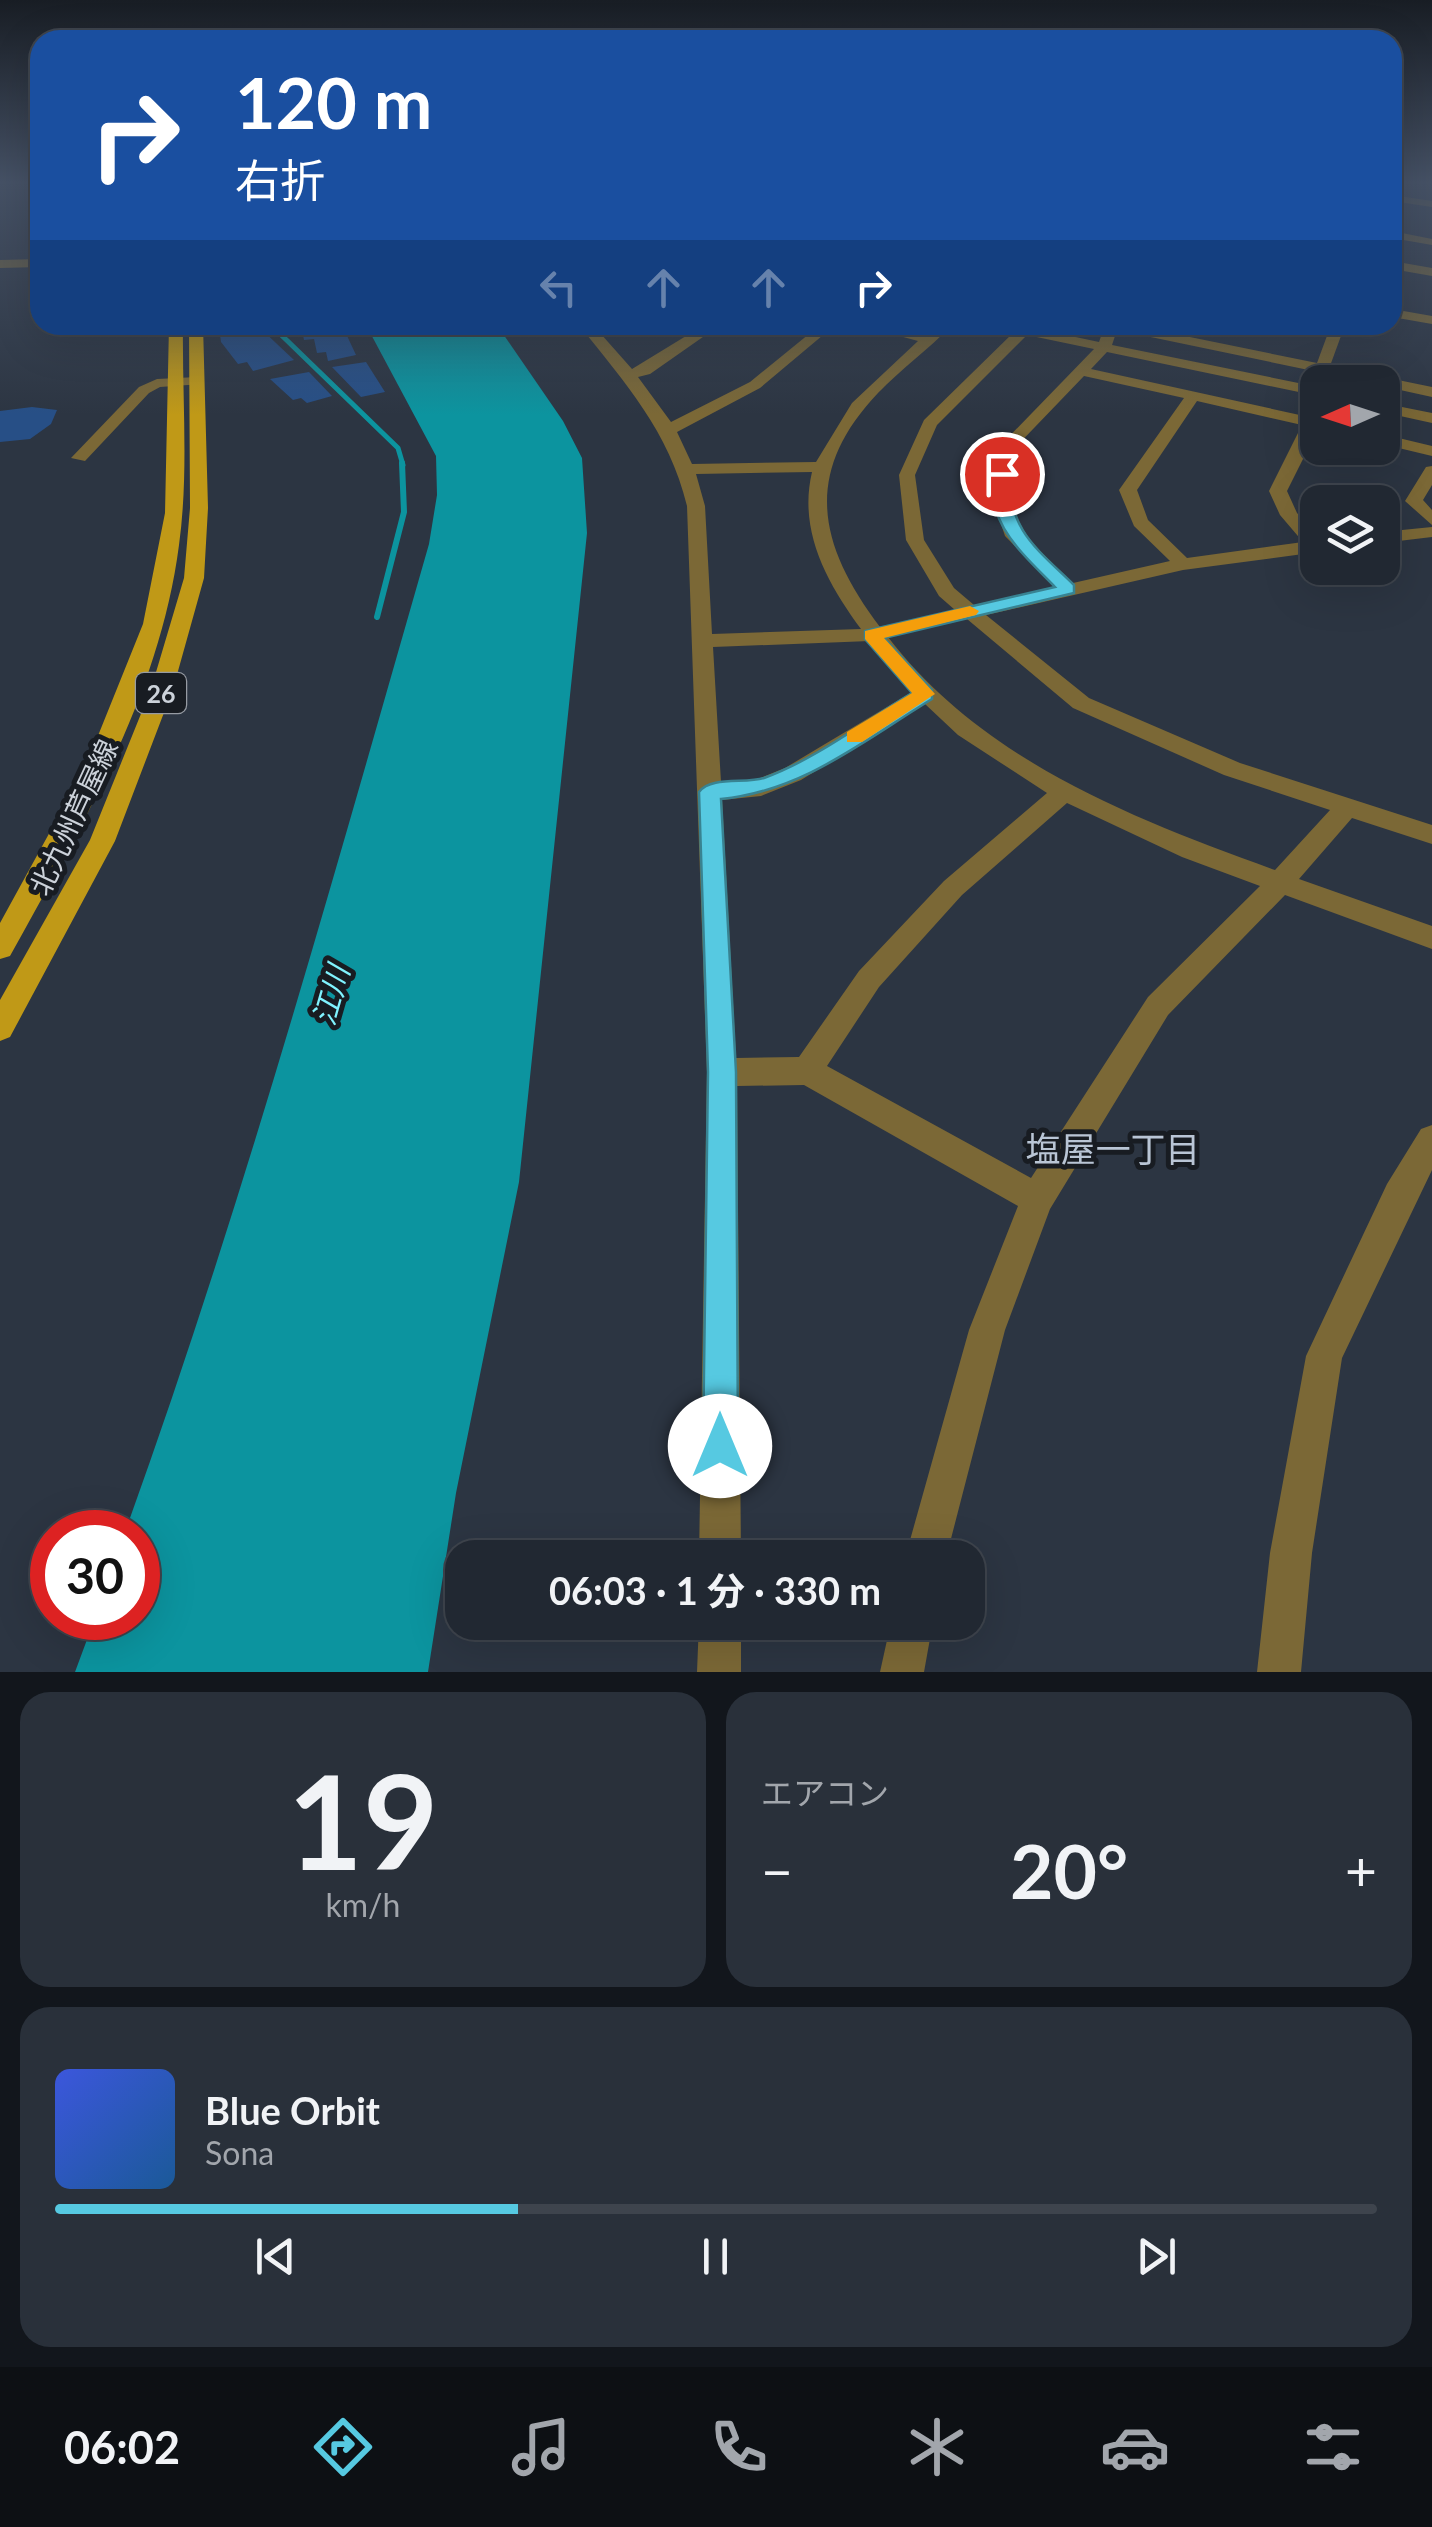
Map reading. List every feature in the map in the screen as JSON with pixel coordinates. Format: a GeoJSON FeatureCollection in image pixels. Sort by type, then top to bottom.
{"type":"FeatureCollection","features":[{"type":"Feature","properties":{"kind":"main road","name":"北九州芦屋線"},"geometry":{"type":"LineString","coordinates":[[0,948],[66,836],[130,685],[165,575],[173,506],[176,335]]}},
{"type":"Feature","properties":{"kind":"main road","name":"北九州芦屋線"},"geometry":{"type":"LineString","coordinates":[[0,1028],[102,841],[162,689],[194,578],[199,508],[196,335]]}},
{"type":"Feature","properties":{"kind":"street"},"geometry":{"type":"LineString","coordinates":[[0,264],[30,263]]}},
{"type":"Feature","properties":{"kind":"street"},"geometry":{"type":"LineString","coordinates":[[1402,266],[1432,272]]}},
{"type":"Feature","properties":{"kind":"street"},"geometry":{"type":"LineString","coordinates":[[1402,315],[1432,320]]}},
{"type":"Feature","properties":{"kind":"street"},"geometry":{"type":"LineString","coordinates":[[595,335],[630,374],[670,429],[689,469],[696,506],[722,1072],[720,1540]]}},
{"type":"Feature","properties":{"kind":"street"},"geometry":{"type":"LineString","coordinates":[[630,374],[645,370],[698,335]]}},
{"type":"Feature","properties":{"kind":"street"},"geometry":{"type":"LineString","coordinates":[[670,429],[755,385],[816,335]]}},
{"type":"Feature","properties":{"kind":"street"},"geometry":{"type":"LineString","coordinates":[[934,335],[856,409],[822,467],[818,530],[831,570],[871,635],[925,694],[996,750],[1064,792],[1166,841],[1432,938]]}},
{"type":"Feature","properties":{"kind":"street"},"geometry":{"type":"LineString","coordinates":[[1019,335],[930,423],[906,475],[915,540],[946,592],[1080,703],[1232,769],[1432,835]]}},
{"type":"Feature","properties":{"kind":"street"},"geometry":{"type":"LineString","coordinates":[[1057,335],[1300,388]]}},
{"type":"Feature","properties":{"kind":"street"},"geometry":{"type":"LineString","coordinates":[[1068,589],[1014,536],[1001,497],[1004,450],[1105,346],[1109,335]]}},
{"type":"Feature","properties":{"kind":"street"},"geometry":{"type":"LineString","coordinates":[[1181,335],[1311,365]]}},
{"type":"Feature","properties":{"kind":"street"},"geometry":{"type":"LineString","coordinates":[[1323,365],[1334,335]]}},
{"type":"Feature","properties":{"kind":"street"},"geometry":{"type":"LineString","coordinates":[[1081,370],[1300,420]]}},
{"type":"Feature","properties":{"kind":"street"},"geometry":{"type":"LineString","coordinates":[[80,458],[144,390],[157,383],[197,381]]}},
{"type":"Feature","properties":{"kind":"street"},"geometry":{"type":"LineString","coordinates":[[1400,385],[1432,392]]}},
{"type":"Feature","properties":{"kind":"street"},"geometry":{"type":"LineString","coordinates":[[1183,564],[1140,522],[1128,490],[1194,396]]}},
{"type":"Feature","properties":{"kind":"street"},"geometry":{"type":"LineString","coordinates":[[1400,411],[1432,418]]}},
{"type":"Feature","properties":{"kind":"street"},"geometry":{"type":"LineString","coordinates":[[1400,444],[1432,452]]}},
{"type":"Feature","properties":{"kind":"street"},"geometry":{"type":"LineString","coordinates":[[1300,449],[1278,490],[1289,515],[1300,527]]}},
{"type":"Feature","properties":{"kind":"street"},"geometry":{"type":"LineString","coordinates":[[689,469],[822,467]]}},
{"type":"Feature","properties":{"kind":"street"},"geometry":{"type":"LineString","coordinates":[[1432,472],[1414,501],[1432,520]]}},
{"type":"Feature","properties":{"kind":"street"},"geometry":{"type":"LineString","coordinates":[[1400,536],[1432,532]]}},
{"type":"Feature","properties":{"kind":"street"},"geometry":{"type":"LineString","coordinates":[[701,641],[871,635],[1183,564],[1300,548]]}},
{"type":"Feature","properties":{"kind":"street"},"geometry":{"type":"LineString","coordinates":[[710,792],[761,788],[794,774],[925,694]]}},
{"type":"Feature","properties":{"kind":"street"},"geometry":{"type":"LineString","coordinates":[[807,1071],[868,979],[953,888],[1064,792]]}},
{"type":"Feature","properties":{"kind":"street"},"geometry":{"type":"LineString","coordinates":[[930,1540],[987,1330],[1037,1199],[1158,1006],[1278,885],[1346,806]]}},
{"type":"Feature","properties":{"kind":"street"},"geometry":{"type":"LineString","coordinates":[[722,1072],[807,1071],[1037,1199]]}},
{"type":"Feature","properties":{"kind":"street"},"geometry":{"type":"LineString","coordinates":[[1279,1672],[1292,1553],[1324,1356],[1398,1196],[1432,1140]]}},
{"type":"Feature","properties":{"kind":"street"},"geometry":{"type":"LineString","coordinates":[[720,1640],[720,1672]]}},
{"type":"Feature","properties":{"kind":"street"},"geometry":{"type":"LineString","coordinates":[[902,1672],[908,1640]]}},
{"type":"Feature","properties":{"kind":"water","name":"江川"},"geometry":{"type":"Polygon","coordinates":[[[371,335],[504,335],[563,421],[582,458],[587,533],[519,1182],[449,1540],[445,1540],[428,1672],[75,1672],[87,1640],[160,1640],[160,1510],[133,1510],[248,1164],[429,544],[437,495],[436,456],[371,335]]]}},
{"type":"Feature","properties":{"kind":"building"},"geometry":{"type":"Polygon","coordinates":[[[220,335],[267,335],[294,360],[253,371],[247,362],[238,364],[220,335]]]}},
{"type":"Feature","properties":{"kind":"building"},"geometry":{"type":"Polygon","coordinates":[[[303,335],[347,335],[356,355],[328,361],[326,352],[317,353],[314,339],[304,340],[303,335]]]}},
{"type":"Feature","properties":{"kind":"building"},"geometry":{"type":"Polygon","coordinates":[[[366,362],[385,392],[361,397],[332,367],[366,362]]]}},
{"type":"Feature","properties":{"kind":"building"},"geometry":{"type":"Polygon","coordinates":[[[309,372],[332,396],[307,403],[301,398],[293,400],[270,379],[309,372]]]}},
{"type":"Feature","properties":{"kind":"building"},"geometry":{"type":"Polygon","coordinates":[[[32,407],[57,410],[51,424],[30,439],[0,442],[0,411],[32,407]]]}},
{"type":"Feature","properties":{"kind":"waterway"},"geometry":{"type":"LineString","coordinates":[[281,335],[398,448],[403,465]]}},
{"type":"Feature","properties":{"kind":"waterway"},"geometry":{"type":"LineString","coordinates":[[377,617],[404,512],[402,463]]}},
{"type":"Feature","properties":{"kind":"slow traffic"},"geometry":{"type":"LineString","coordinates":[[855,737],[925,694],[871,635],[970,611]]}},
{"type":"Feature","properties":{"kind":"district","name":"塩屋一丁目"},"geometry":{"type":"Point","coordinates":[1113,1148]}},
{"type":"Feature","properties":{"kind":"route"},"geometry":{"type":"LineString","coordinates":[[720,1446],[722,1072],[710,792],[761,788],[794,774],[925,694],[871,635],[1068,589],[1014,536],[1001,497],[1002,474]]}}]}
